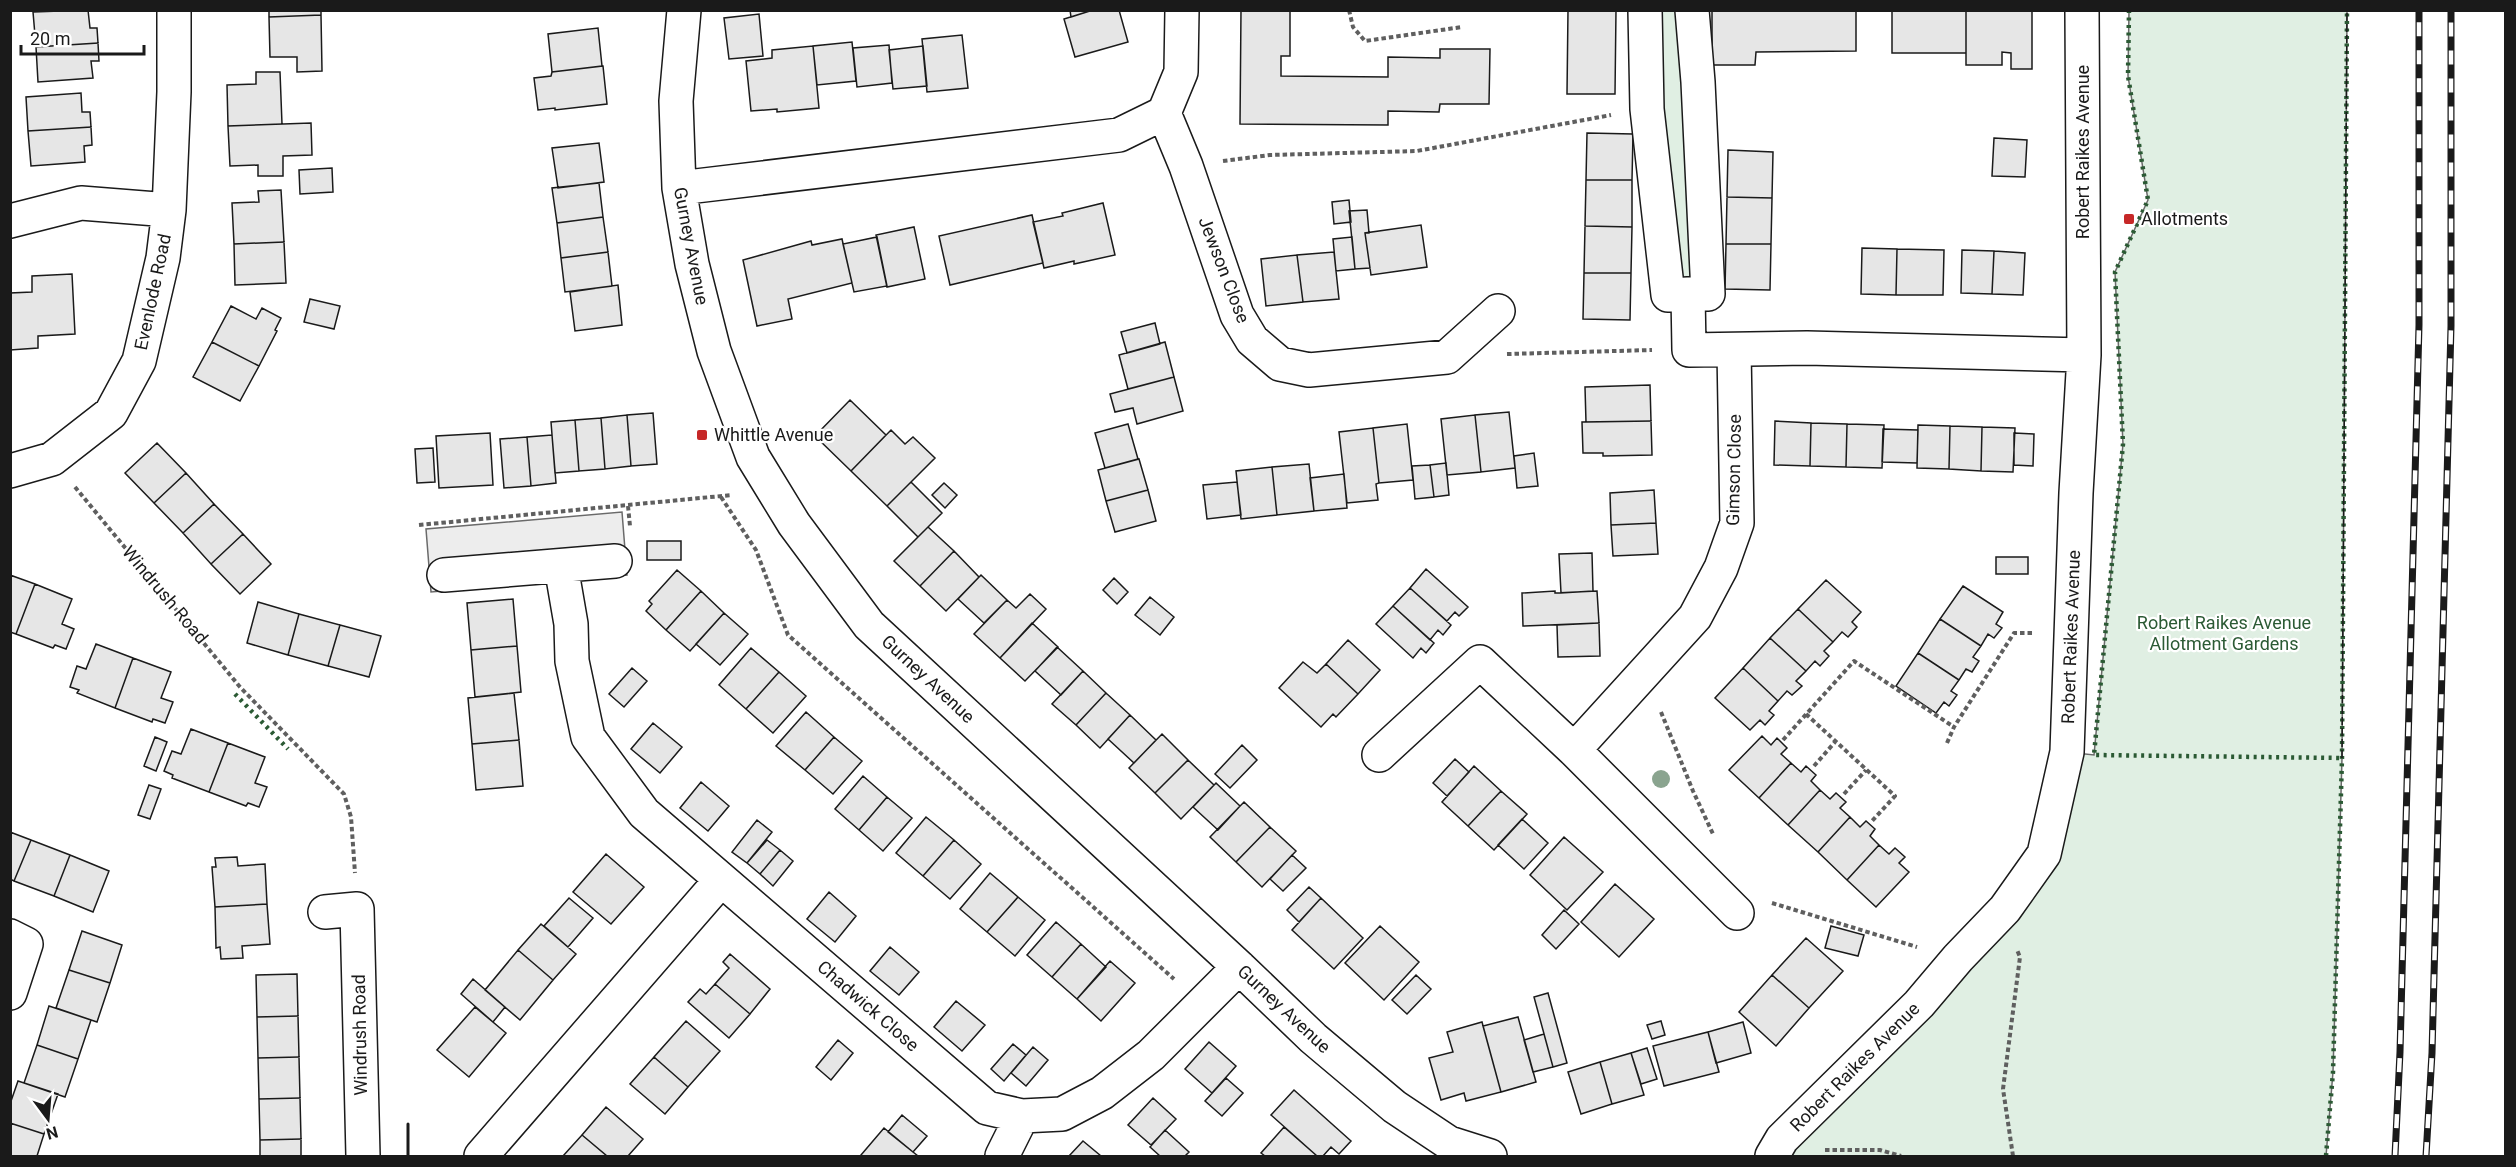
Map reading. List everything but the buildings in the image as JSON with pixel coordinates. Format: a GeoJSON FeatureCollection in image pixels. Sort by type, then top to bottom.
{"type":"FeatureCollection","features":[{"type":"Feature","properties":{"kind":"street","name":"Evenlode Road"},"geometry":{"type":"LineString","coordinates":[[10,471],[52,459],[111,413],[139,361],[164,258],[169,210],[174,92],[174,10]]}},
{"type":"Feature","properties":{"kind":"street","name":"Gurney Avenue"},"geometry":{"type":"LineString","coordinates":[[684,10],[676,101],[679,188],[692,264],[714,351],[753,457],[794,524],[869,625],[1313,1038],[1395,1107],[1449,1143],[1490,1156]]}},
{"type":"Feature","properties":{"kind":"street"},"geometry":{"type":"LineString","coordinates":[[679,188],[1119,135],[1164,113],[1180,72],[1182,10]]}},
{"type":"Feature","properties":{"kind":"street"},"geometry":{"type":"LineString","coordinates":[[1645,10],[1647,109],[1668,295],[1708,294],[1700,117],[1692,10]]}},
{"type":"Feature","properties":{"kind":"street","name":"Robert Raikes Avenue"},"geometry":{"type":"LineString","coordinates":[[1777,1148],[1919,1004],[1958,958],[2005,909],[2044,854],[2067,752],[2084,355],[2082,10]]}},
{"type":"Feature","properties":{"kind":"street","name":"Jewson Close"},"geometry":{"type":"LineString","coordinates":[[1164,113],[1186,166],[1237,315],[1252,340],[1280,364],[1309,370],[1447,357],[1498,311]]}},
{"type":"Feature","properties":{"kind":"street"},"geometry":{"type":"LineString","coordinates":[[10,220],[81,203],[169,210]]}},
{"type":"Feature","properties":{"kind":"street"},"geometry":{"type":"LineString","coordinates":[[1688,294],[1689,350],[1807,348],[2084,355]]}},
{"type":"Feature","properties":{"kind":"street","name":"Gimson Close"},"geometry":{"type":"LineString","coordinates":[[1574,750],[1695,617],[1721,568],[1737,523],[1734,350]]}},
{"type":"Feature","properties":{"kind":"street"},"geometry":{"type":"LineString","coordinates":[[444,575],[615,561]]}},
{"type":"Feature","properties":{"kind":"street","name":"Chadwick Close"},"geometry":{"type":"LineString","coordinates":[[561,566],[571,624],[572,662],[588,737],[644,813],[987,1108],[1022,1116],[1062,1114],[1102,1093],[1151,1055],[1239,967]]}},
{"type":"Feature","properties":{"kind":"street"},"geometry":{"type":"LineString","coordinates":[[1379,756],[1480,662],[1574,750],[1749,906]]}},
{"type":"Feature","properties":{"kind":"street"},"geometry":{"type":"LineString","coordinates":[[481,1156],[721,880]]}},
{"type":"Feature","properties":{"kind":"street"},"geometry":{"type":"LineString","coordinates":[[325,912],[357,909]]}},
{"type":"Feature","properties":{"kind":"street","name":"Windrush Road"},"geometry":{"type":"LineString","coordinates":[[357,909],[363,1156]]}},
{"type":"Feature","properties":{"kind":"street"},"geometry":{"type":"LineString","coordinates":[[10,936],[26,944],[10,993]]}},
{"type":"Feature","properties":{"kind":"street"},"geometry":{"type":"LineString","coordinates":[[1002,1156],[1022,1116]]}},
{"type":"Feature","properties":{"kind":"path"},"geometry":{"type":"LineString","coordinates":[[1349,10],[1353,27],[1365,41],[1462,27]]}},
{"type":"Feature","properties":{"kind":"path"},"geometry":{"type":"LineString","coordinates":[[1186,166],[1270,155],[1417,151],[1647,109]]}},
{"type":"Feature","properties":{"kind":"path"},"geometry":{"type":"LineString","coordinates":[[1506,354],[1689,350]]}},
{"type":"Feature","properties":{"kind":"path","name":"Windrush Road"},"geometry":{"type":"LineString","coordinates":[[52,459],[240,687],[344,794],[351,817],[357,909]]}},
{"type":"Feature","properties":{"kind":"path"},"geometry":{"type":"LineString","coordinates":[[418,525],[721,497],[771,486]]}},
{"type":"Feature","properties":{"kind":"path"},"geometry":{"type":"LineString","coordinates":[[721,497],[756,550],[788,635],[1202,1004]]}},
{"type":"Feature","properties":{"kind":"path"},"geometry":{"type":"LineString","coordinates":[[1947,743],[1954,727],[2014,633],[2071,633]]}},
{"type":"Feature","properties":{"kind":"path"},"geometry":{"type":"LineString","coordinates":[[1783,740],[1854,661],[1954,727]]}},
{"type":"Feature","properties":{"kind":"path"},"geometry":{"type":"LineString","coordinates":[[1634,686],[1659,707],[1714,837]]}},
{"type":"Feature","properties":{"kind":"path"},"geometry":{"type":"LineString","coordinates":[[1806,714],[1895,796],[1872,821]]}},
{"type":"Feature","properties":{"kind":"path"},"geometry":{"type":"LineString","coordinates":[[1814,766],[1835,742]]}},
{"type":"Feature","properties":{"kind":"path"},"geometry":{"type":"LineString","coordinates":[[1844,794],[1866,770]]}},
{"type":"Feature","properties":{"kind":"path"},"geometry":{"type":"LineString","coordinates":[[1749,906],[1958,958]]}},
{"type":"Feature","properties":{"kind":"path"},"geometry":{"type":"LineString","coordinates":[[2005,909],[2020,957],[2003,1089],[2013,1156]]}},
{"type":"Feature","properties":{"kind":"path"},"geometry":{"type":"LineString","coordinates":[[1777,1148],[1881,1150],[1901,1156]]}},
{"type":"Feature","properties":{"kind":"green space"},"geometry":{"type":"Polygon","coordinates":[[[1650,11],[1685,11],[1699,286],[1672,286],[1650,11]]]}},
{"type":"Feature","properties":{"kind":"green space","name":"Robert Raikes Avenue Allotment Gardens"},"geometry":{"type":"Polygon","coordinates":[[[2129,11],[2347,11],[2342,758],[2333,1072],[2326,1156],[1772,1156],[2005,909],[2067,752],[2094,755],[2123,444],[2115,272],[2148,200],[2128,76],[2129,11]]]}},
{"type":"Feature","properties":{"kind":"shaded area"},"geometry":{"type":"Polygon","coordinates":[[[622,512],[627,575],[431,592],[426,529],[622,512]]]}},
{"type":"Feature","properties":{"kind":"railway"},"geometry":{"type":"LineString","coordinates":[[2395,1156],[2400,1052],[2419,325],[2419,10]]}},
{"type":"Feature","properties":{"kind":"railway"},"geometry":{"type":"LineString","coordinates":[[2426,1156],[2432,1053],[2451,326],[2451,10]]}},
{"type":"Feature","properties":{"kind":"hedge"},"geometry":{"type":"LineString","coordinates":[[2129,10],[2128,76],[2148,200],[2115,272],[2123,444],[2094,755],[2342,758]]}},
{"type":"Feature","properties":{"kind":"hedge"},"geometry":{"type":"LineString","coordinates":[[2326,1156],[2333,1072],[2342,758],[2347,10]]}},
{"type":"Feature","properties":{"kind":"hedge"},"geometry":{"type":"LineString","coordinates":[[235,694],[288,749]]}},
{"type":"Feature","properties":{"kind":"fence"},"geometry":{"type":"LineString","coordinates":[[2342,758],[2347,10]]}},
{"type":"Feature","properties":{"kind":"wall"},"geometry":{"type":"LineString","coordinates":[[408,1124],[408,1156]]}},
{"type":"Feature","properties":{"kind":"place","name":"Allotments"},"geometry":{"type":"Point","coordinates":[2129,219]}},
{"type":"Feature","properties":{"kind":"place","name":"Whittle Avenue"},"geometry":{"type":"Point","coordinates":[702,435]}}]}
